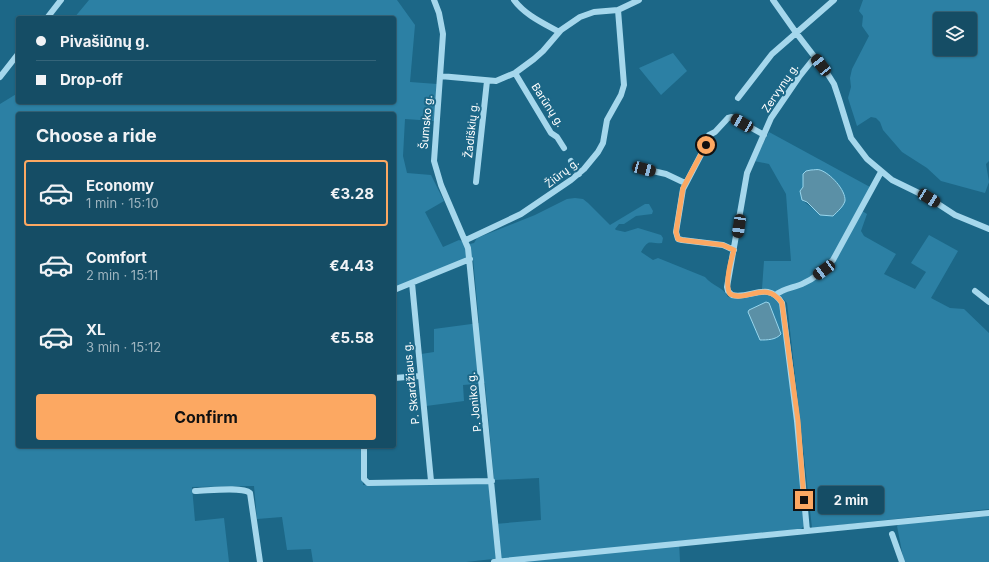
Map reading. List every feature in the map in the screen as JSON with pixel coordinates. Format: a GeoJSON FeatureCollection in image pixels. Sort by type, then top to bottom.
{"type":"FeatureCollection","features":[{"type":"Feature","properties":{"kind":"street"},"geometry":{"type":"LineString","coordinates":[[49,16],[61,0]]}},
{"type":"Feature","properties":{"kind":"street","name":"Šumsko g."},"geometry":{"type":"LineString","coordinates":[[434,0],[439,12],[443,34],[434,161],[441,185],[466,240]]}},
{"type":"Feature","properties":{"kind":"street"},"geometry":{"type":"LineString","coordinates":[[514,0],[532,17],[547,27],[559,32]]}},
{"type":"Feature","properties":{"kind":"street"},"geometry":{"type":"LineString","coordinates":[[440,76],[500,80],[515,73],[543,51],[559,32],[570,23],[589,13],[618,10],[639,0]]}},
{"type":"Feature","properties":{"kind":"street"},"geometry":{"type":"LineString","coordinates":[[773,0],[834,84],[846,126],[853,142],[867,159],[881,172],[955,215],[989,229]]}},
{"type":"Feature","properties":{"kind":"street"},"geometry":{"type":"LineString","coordinates":[[738,98],[769,58],[834,0]]}},
{"type":"Feature","properties":{"kind":"street","name":"Žiūrų g."},"geometry":{"type":"LineString","coordinates":[[466,240],[512,219],[579,174],[598,152],[603,143],[607,120],[621,95],[624,85],[618,10]]}},
{"type":"Feature","properties":{"kind":"street"},"geometry":{"type":"LineString","coordinates":[[0,77],[16,57]]}},
{"type":"Feature","properties":{"kind":"street","name":"Zervynų g."},"geometry":{"type":"LineString","coordinates":[[774,294],[760,291],[736,296],[730,294],[727,287],[728,279],[745,183],[753,157],[772,118],[815,57]]}},
{"type":"Feature","properties":{"kind":"street","name":"Barūnų g."},"geometry":{"type":"LineString","coordinates":[[515,73],[551,133],[557,137],[564,148]]}},
{"type":"Feature","properties":{"kind":"street","name":"Žadiškių g."},"geometry":{"type":"LineString","coordinates":[[476,182],[487,80]]}},
{"type":"Feature","properties":{"kind":"street"},"geometry":{"type":"LineString","coordinates":[[734,250],[723,245],[678,239],[676,232],[685,183],[706,145],[709,135],[715,132],[728,118],[732,117],[764,135]]}},
{"type":"Feature","properties":{"kind":"street"},"geometry":{"type":"LineString","coordinates":[[571,161],[579,174]]}},
{"type":"Feature","properties":{"kind":"street"},"geometry":{"type":"LineString","coordinates":[[644,169],[666,174],[685,183]]}},
{"type":"Feature","properties":{"kind":"street"},"geometry":{"type":"LineString","coordinates":[[807,531],[798,421],[784,307],[780,299],[774,294],[805,283],[824,270],[833,260],[881,172]]}},
{"type":"Feature","properties":{"kind":"street","name":"P. Joniko g."},"geometry":{"type":"LineString","coordinates":[[466,240],[470,259],[499,562]]}},
{"type":"Feature","properties":{"kind":"street"},"geometry":{"type":"LineString","coordinates":[[396,289],[470,259]]}},
{"type":"Feature","properties":{"kind":"street","name":"P. Skardžiaus g."},"geometry":{"type":"LineString","coordinates":[[412,283],[431,481]]}},
{"type":"Feature","properties":{"kind":"street"},"geometry":{"type":"LineString","coordinates":[[975,291],[989,302]]}},
{"type":"Feature","properties":{"kind":"street"},"geometry":{"type":"LineString","coordinates":[[396,378],[420,376]]}},
{"type":"Feature","properties":{"kind":"street"},"geometry":{"type":"LineString","coordinates":[[364,448],[366,482],[368,483],[492,481]]}},
{"type":"Feature","properties":{"kind":"street"},"geometry":{"type":"LineString","coordinates":[[195,491],[246,490],[250,493],[260,562]]}},
{"type":"Feature","properties":{"kind":"street"},"geometry":{"type":"LineString","coordinates":[[494,562],[989,513]]}},
{"type":"Feature","properties":{"kind":"street"},"geometry":{"type":"LineString","coordinates":[[892,534],[902,562]]}},
{"type":"Feature","properties":{"kind":"shaded area"},"geometry":{"type":"Polygon","coordinates":[[[89,0],[397,0],[415,25],[410,82],[437,84],[434,121],[405,119],[403,156],[407,173],[431,175],[444,201],[425,212],[443,247],[459,240],[464,242],[466,245],[474,243],[477,238],[535,215],[567,199],[583,199],[610,225],[645,204],[649,204],[653,211],[652,214],[636,216],[624,224],[619,224],[615,229],[625,232],[638,228],[661,235],[663,238],[662,243],[648,243],[641,252],[653,260],[658,258],[705,277],[711,283],[724,291],[728,297],[760,294],[773,297],[779,301],[794,411],[804,526],[801,529],[679,541],[680,562],[503,562],[502,558],[466,562],[313,562],[311,549],[287,550],[282,517],[257,519],[254,486],[192,487],[195,521],[224,518],[229,562],[0,562],[0,104],[16,94],[16,104],[396,104],[396,16],[76,16],[89,0]]]}},
{"type":"Feature","properties":{"kind":"shaded area"},"geometry":{"type":"Polygon","coordinates":[[[863,0],[989,0],[989,161],[986,164],[989,182],[985,193],[941,181],[927,168],[902,152],[883,130],[880,122],[876,118],[871,117],[857,126],[848,98],[851,87],[850,78],[852,69],[869,36],[862,26],[863,16],[859,11],[863,0]]]}},
{"type":"Feature","properties":{"kind":"shaded area"},"geometry":{"type":"Polygon","coordinates":[[[673,53],[687,71],[661,95],[639,68],[673,53]]]}},
{"type":"Feature","properties":{"kind":"shaded area"},"geometry":{"type":"Polygon","coordinates":[[[769,132],[870,187],[859,209],[867,214],[861,231],[864,236],[896,254],[884,274],[915,289],[926,272],[911,263],[929,235],[958,251],[931,298],[950,308],[964,309],[989,333],[989,509],[812,528],[787,303],[779,294],[762,289],[764,261],[791,261],[786,194],[769,164],[754,161],[769,132]],[[821,170],[806,171],[803,174],[803,187],[800,191],[802,200],[816,211],[821,170]]]}},
{"type":"Feature","properties":{"kind":"shaded area"},"geometry":{"type":"Polygon","coordinates":[[[819,170],[833,178],[843,192],[845,201],[833,216],[820,215],[807,202],[802,200],[800,191],[803,187],[803,174],[806,171],[819,170]]]}},
{"type":"Feature","properties":{"kind":"shaded area"},"geometry":{"type":"Polygon","coordinates":[[[766,302],[769,303],[781,334],[774,339],[760,340],[748,312],[749,310],[766,302]]]}},
{"type":"Feature","properties":{"kind":"shaded area"},"geometry":{"type":"Polygon","coordinates":[[[989,516],[989,562],[904,562],[897,526],[899,524],[989,516]]]}},
{"type":"Feature","properties":{"kind":"route"},"geometry":{"type":"LineString","coordinates":[[706,145],[683,188],[676,236],[678,239],[682,240],[723,245],[734,250],[730,263],[727,287],[730,294],[740,296],[760,291],[767,292],[776,295],[784,307],[798,421],[804,500]]}}]}
